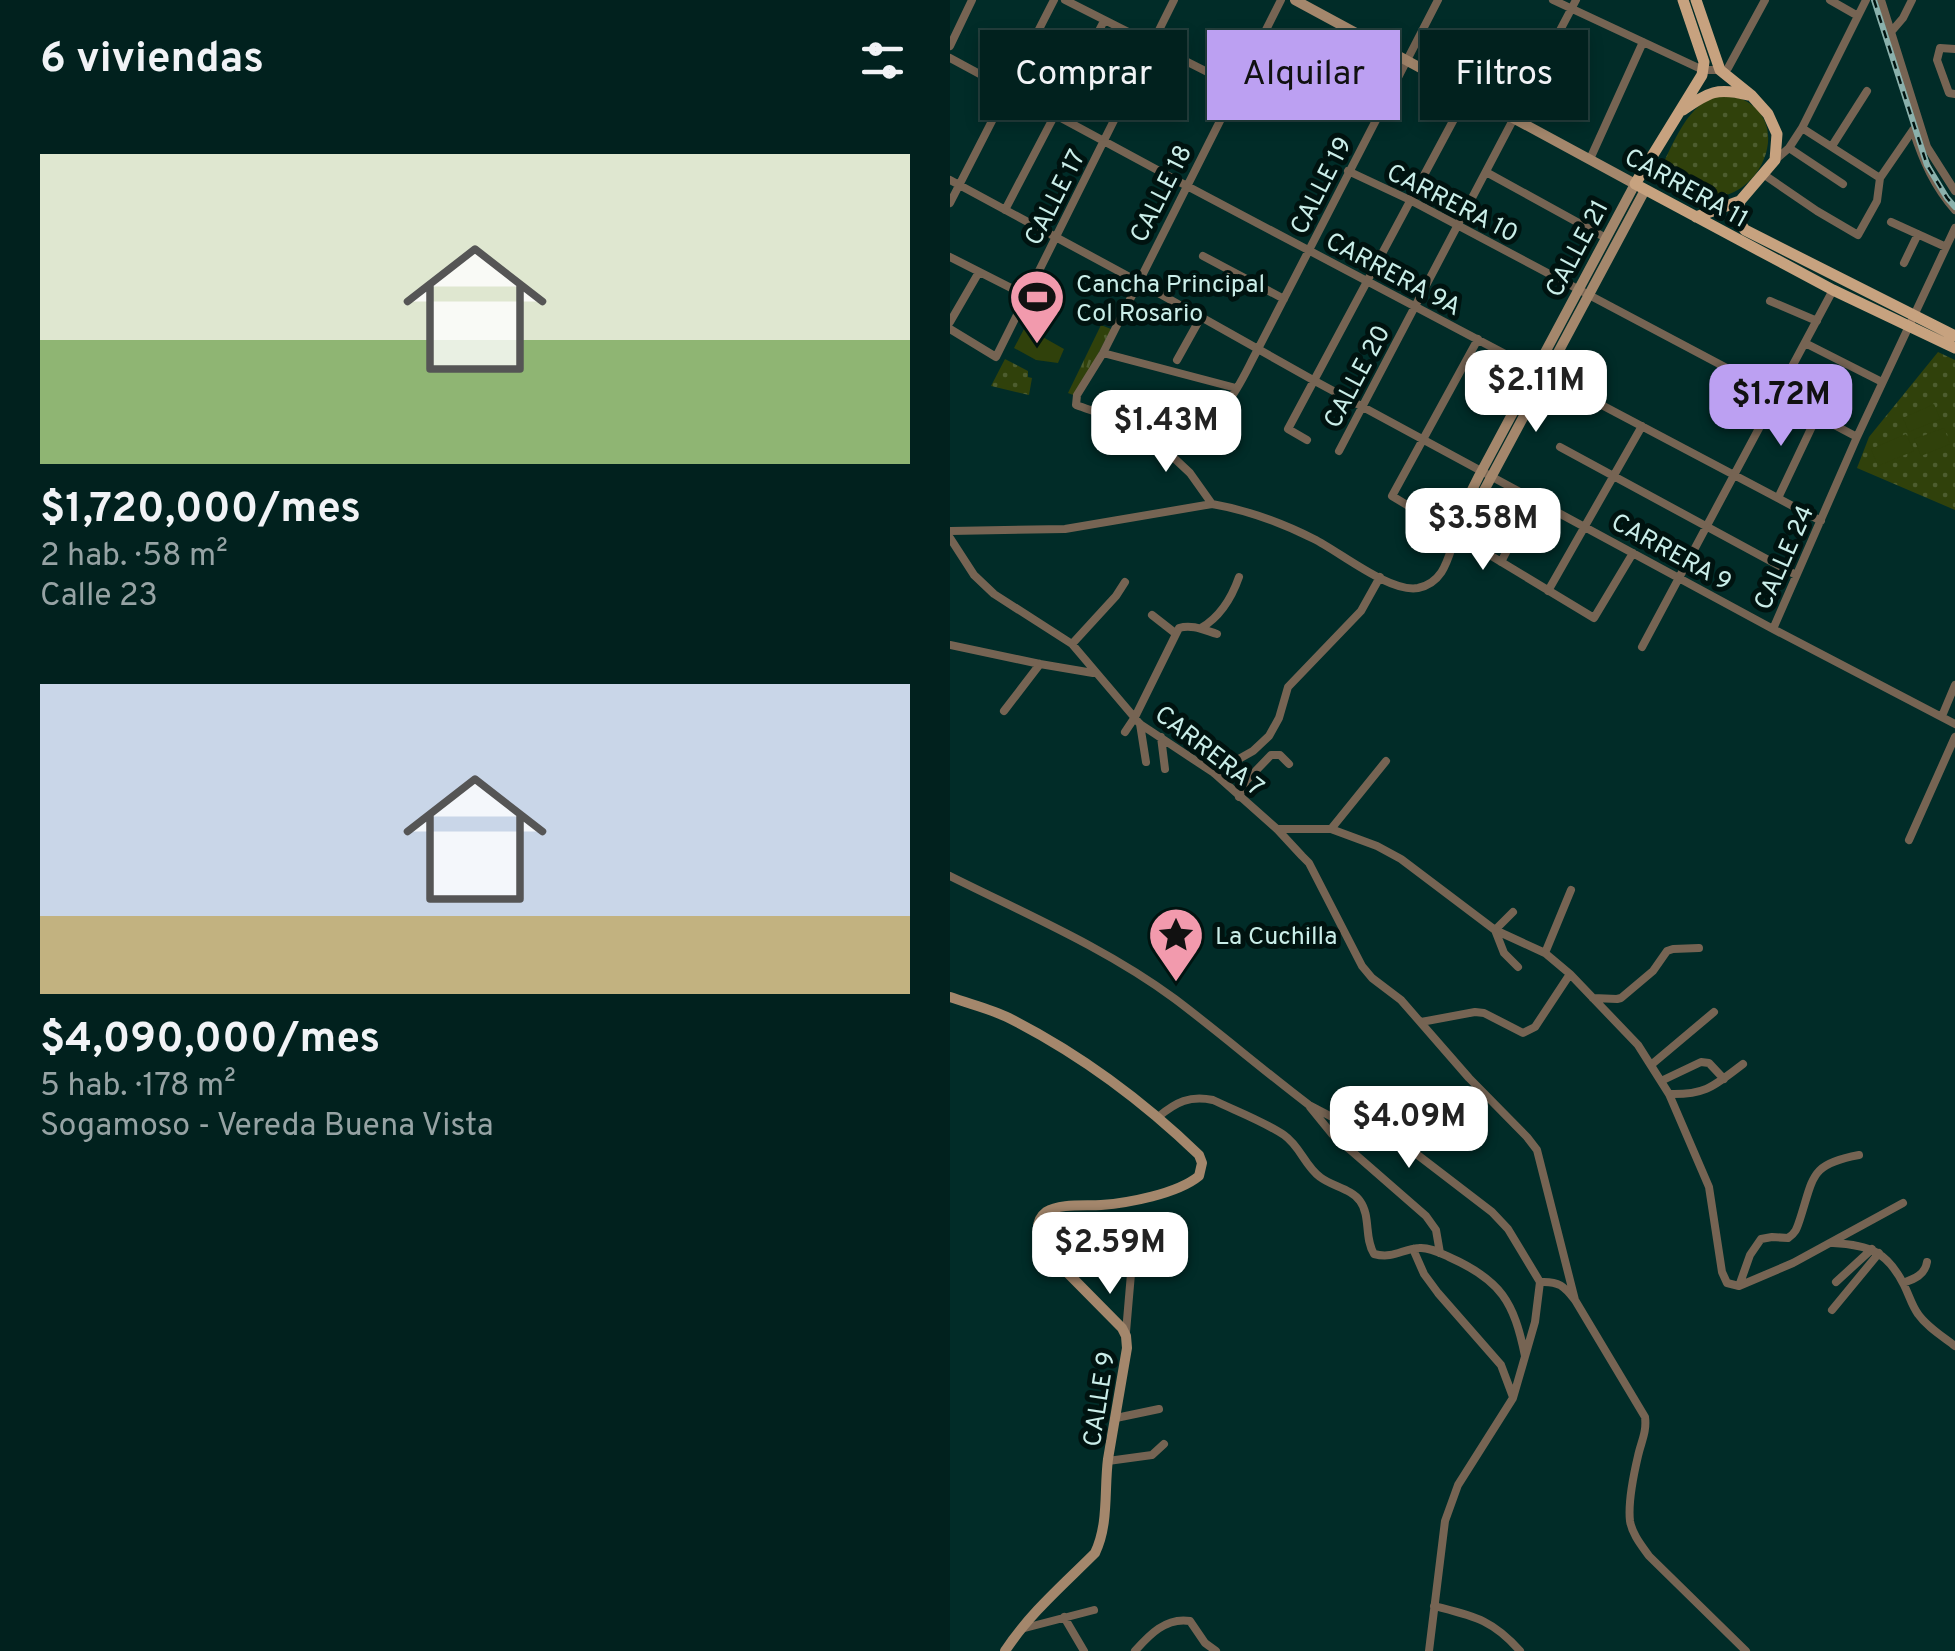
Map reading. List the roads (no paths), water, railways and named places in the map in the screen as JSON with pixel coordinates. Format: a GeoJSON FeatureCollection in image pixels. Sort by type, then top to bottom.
{"type":"FeatureCollection","features":[{"type":"Feature","properties":{"kind":"main road"},"geometry":{"type":"LineString","coordinates":[[1683,0],[1704,66]]}},
{"type":"Feature","properties":{"kind":"main road"},"geometry":{"type":"LineString","coordinates":[[1696,0],[1720,69],[1768,114],[1777,134],[1775,160],[1740,200],[1696,217]]}},
{"type":"Feature","properties":{"kind":"main road","name":"CALLE 21"},"geometry":{"type":"LineString","coordinates":[[1640,187],[1704,66]]}},
{"type":"Feature","properties":{"kind":"main road"},"geometry":{"type":"LineString","coordinates":[[1679,112],[1718,90],[1751,95]]}},
{"type":"Feature","properties":{"kind":"main road","name":"CARRERA 11"},"geometry":{"type":"LineString","coordinates":[[1640,187],[1833,290],[1955,336]]}},
{"type":"Feature","properties":{"kind":"main road","name":"CARRERA 11"},"geometry":{"type":"LineString","coordinates":[[1740,200],[1738,222],[1745,230],[1955,348]]}},
{"type":"Feature","properties":{"kind":"street"},"geometry":{"type":"LineString","coordinates":[[950,46],[972,0]]}},
{"type":"Feature","properties":{"kind":"street"},"geometry":{"type":"LineString","coordinates":[[1039,30],[1054,0]]}},
{"type":"Feature","properties":{"kind":"street"},"geometry":{"type":"LineString","coordinates":[[1065,0],[1125,30]]}},
{"type":"Feature","properties":{"kind":"street","name":"CALLE 17"},"geometry":{"type":"LineString","coordinates":[[1159,30],[1174,0]]}},
{"type":"Feature","properties":{"kind":"street","name":"CALLE 18"},"geometry":{"type":"LineString","coordinates":[[1266,30],[1281,0]]}},
{"type":"Feature","properties":{"kind":"street","name":"CARRERA 11"},"geometry":{"type":"LineString","coordinates":[[1295,0],[1420,68]]}},
{"type":"Feature","properties":{"kind":"street","name":"CALLE 19"},"geometry":{"type":"LineString","coordinates":[[1141,427],[1170,429],[1207,420],[1225,405],[1258,349],[1438,0]]}},
{"type":"Feature","properties":{"kind":"street"},"geometry":{"type":"LineString","coordinates":[[1553,0],[1574,4],[1643,42],[1720,69],[1728,68],[1765,0]]}},
{"type":"Feature","properties":{"kind":"street"},"geometry":{"type":"LineString","coordinates":[[1830,0],[1858,16]]}},
{"type":"Feature","properties":{"kind":"street"},"geometry":{"type":"LineString","coordinates":[[1775,160],[1802,128],[1866,0]]}},
{"type":"Feature","properties":{"kind":"street"},"geometry":{"type":"LineString","coordinates":[[1881,0],[1926,147],[1955,191]]}},
{"type":"Feature","properties":{"kind":"street"},"geometry":{"type":"LineString","coordinates":[[1890,32],[1912,0]]}},
{"type":"Feature","properties":{"kind":"street","name":"CALLE 20"},"geometry":{"type":"LineString","coordinates":[[1560,30],[1574,4]]}},
{"type":"Feature","properties":{"kind":"street"},"geometry":{"type":"LineString","coordinates":[[1099,30],[1104,20]]}},
{"type":"Feature","properties":{"kind":"street"},"geometry":{"type":"LineString","coordinates":[[1590,159],[1643,42]]}},
{"type":"Feature","properties":{"kind":"street"},"geometry":{"type":"LineString","coordinates":[[1955,49],[1940,48],[1937,60],[1950,93],[1955,94]]}},
{"type":"Feature","properties":{"kind":"street","name":"CARRERA 9A"},"geometry":{"type":"LineString","coordinates":[[950,58],[980,75]]}},
{"type":"Feature","properties":{"kind":"street"},"geometry":{"type":"LineString","coordinates":[[1832,146],[1866,90]]}},
{"type":"Feature","properties":{"kind":"street"},"geometry":{"type":"LineString","coordinates":[[950,202],[954,182],[990,120]]}},
{"type":"Feature","properties":{"kind":"street"},"geometry":{"type":"LineString","coordinates":[[1005,210],[1052,120]]}},
{"type":"Feature","properties":{"kind":"street","name":"CARRERA 9A"},"geometry":{"type":"LineString","coordinates":[[1067,120],[1821,521]]}},
{"type":"Feature","properties":{"kind":"street","name":"CALLE 17"},"geometry":{"type":"LineString","coordinates":[[950,326],[996,356],[1115,120]]}},
{"type":"Feature","properties":{"kind":"street","name":"CALLE 18"},"geometry":{"type":"LineString","coordinates":[[1141,427],[1076,405],[1077,396],[1103,353],[1220,120]]}},
{"type":"Feature","properties":{"kind":"street"},"geometry":{"type":"LineString","coordinates":[[1307,440],[1288,428],[1453,120]]}},
{"type":"Feature","properties":{"kind":"street","name":"CALLE 20"},"geometry":{"type":"LineString","coordinates":[[1339,451],[1513,120]]}},
{"type":"Feature","properties":{"kind":"street","name":"CARRERA 11"},"geometry":{"type":"LineString","coordinates":[[1518,120],[1640,187]]}},
{"type":"Feature","properties":{"kind":"street"},"geometry":{"type":"LineString","coordinates":[[1802,128],[1880,178]]}},
{"type":"Feature","properties":{"kind":"street"},"geometry":{"type":"LineString","coordinates":[[1763,174],[1858,236],[1877,201],[1880,178],[1913,130],[1926,169],[1955,210]]}},
{"type":"Feature","properties":{"kind":"street"},"geometry":{"type":"LineString","coordinates":[[1789,148],[1843,184]]}},
{"type":"Feature","properties":{"kind":"street","name":"CARRERA 10"},"geometry":{"type":"LineString","coordinates":[[1348,171],[1458,225],[1856,438]]}},
{"type":"Feature","properties":{"kind":"street"},"geometry":{"type":"LineString","coordinates":[[1486,172],[1606,238]]}},
{"type":"Feature","properties":{"kind":"street","name":"CARRERA 9"},"geometry":{"type":"LineString","coordinates":[[954,182],[1313,380],[1955,724]]}},
{"type":"Feature","properties":{"kind":"street","name":"CALLE 21"},"geometry":{"type":"LineString","coordinates":[[1584,292],[1606,238],[1640,187]]}},
{"type":"Feature","properties":{"kind":"street","name":"CALLE 21"},"geometry":{"type":"LineString","coordinates":[[1456,534],[1465,526],[1487,473],[1640,187]]}},
{"type":"Feature","properties":{"kind":"street"},"geometry":{"type":"LineString","coordinates":[[1891,222],[1946,247]]}},
{"type":"Feature","properties":{"kind":"street","name":"CALLE 24"},"geometry":{"type":"LineString","coordinates":[[1773,629],[1856,438],[1955,228]]}},
{"type":"Feature","properties":{"kind":"street"},"geometry":{"type":"LineString","coordinates":[[1904,263],[1918,234]]}},
{"type":"Feature","properties":{"kind":"street"},"geometry":{"type":"LineString","coordinates":[[1203,256],[1284,299]]}},
{"type":"Feature","properties":{"kind":"street"},"geometry":{"type":"LineString","coordinates":[[950,257],[1027,296]]}},
{"type":"Feature","properties":{"kind":"street"},"geometry":{"type":"LineString","coordinates":[[950,326],[979,272]]}},
{"type":"Feature","properties":{"kind":"street"},"geometry":{"type":"LineString","coordinates":[[1642,647],[1833,290]]}},
{"type":"Feature","properties":{"kind":"street"},"geometry":{"type":"LineString","coordinates":[[1770,301],[1817,321]]}},
{"type":"Feature","properties":{"kind":"street"},"geometry":{"type":"LineString","coordinates":[[1177,360],[1201,317]]}},
{"type":"Feature","properties":{"kind":"street"},"geometry":{"type":"LineString","coordinates":[[1478,339],[1392,496],[1594,618],[1634,553]]}},
{"type":"Feature","properties":{"kind":"street"},"geometry":{"type":"LineString","coordinates":[[1805,343],[1882,382]]}},
{"type":"Feature","properties":{"kind":"street"},"geometry":{"type":"LineString","coordinates":[[1103,353],[1236,388]]}},
{"type":"Feature","properties":{"kind":"street"},"geometry":{"type":"LineString","coordinates":[[1778,498],[1817,416]]}},
{"type":"Feature","properties":{"kind":"street"},"geometry":{"type":"LineString","coordinates":[[1548,591],[1642,426]]}},
{"type":"Feature","properties":{"kind":"street"},"geometry":{"type":"LineString","coordinates":[[1141,427],[1190,473],[1212,504]]}},
{"type":"Feature","properties":{"kind":"street"},"geometry":{"type":"LineString","coordinates":[[1560,447],[1796,575]]}},
{"type":"Feature","properties":{"kind":"street"},"geometry":{"type":"LineString","coordinates":[[1501,562],[1534,499]]}},
{"type":"Feature","properties":{"kind":"street"},"geometry":{"type":"LineString","coordinates":[[950,534],[1066,529],[1212,504],[1234,507],[1282,525],[1380,578],[1410,588],[1428,584],[1444,572],[1456,534]]}},
{"type":"Feature","properties":{"kind":"street","name":"CARRERA 7"},"geometry":{"type":"LineString","coordinates":[[950,534],[960,556],[994,594],[1072,644],[1138,720],[1214,773],[1276,829],[1309,864],[1362,966],[1401,1000],[1469,1078],[1528,1137],[1537,1150],[1576,1300],[1645,1417],[1630,1511],[1634,1532],[1649,1556],[1746,1651]]}},
{"type":"Feature","properties":{"kind":"street"},"geometry":{"type":"LineString","coordinates":[[1201,628],[1213,621],[1231,596],[1239,576]]}},
{"type":"Feature","properties":{"kind":"street"},"geometry":{"type":"LineString","coordinates":[[1214,773],[1253,751],[1269,736],[1288,687],[1361,610],[1380,578]]}},
{"type":"Feature","properties":{"kind":"street"},"geometry":{"type":"LineString","coordinates":[[1072,644],[1125,582]]}},
{"type":"Feature","properties":{"kind":"street"},"geometry":{"type":"LineString","coordinates":[[1152,616],[1177,631]]}},
{"type":"Feature","properties":{"kind":"street"},"geometry":{"type":"LineString","coordinates":[[1125,732],[1138,720],[1177,631],[1186,626],[1217,634]]}},
{"type":"Feature","properties":{"kind":"street"},"geometry":{"type":"LineString","coordinates":[[950,645],[1094,673]]}},
{"type":"Feature","properties":{"kind":"street"},"geometry":{"type":"LineString","coordinates":[[1004,712],[1040,664]]}},
{"type":"Feature","properties":{"kind":"street"},"geometry":{"type":"LineString","coordinates":[[1942,716],[1955,685]]}},
{"type":"Feature","properties":{"kind":"street"},"geometry":{"type":"LineString","coordinates":[[1138,720],[1146,762]]}},
{"type":"Feature","properties":{"kind":"street"},"geometry":{"type":"LineString","coordinates":[[1910,840],[1955,736]]}},
{"type":"Feature","properties":{"kind":"street"},"geometry":{"type":"LineString","coordinates":[[1161,737],[1164,769]]}},
{"type":"Feature","properties":{"kind":"street"},"geometry":{"type":"LineString","coordinates":[[1239,797],[1246,781],[1271,755],[1280,755],[1289,764]]}},
{"type":"Feature","properties":{"kind":"street"},"geometry":{"type":"LineString","coordinates":[[1330,829],[1386,761]]}},
{"type":"Feature","properties":{"kind":"street"},"geometry":{"type":"LineString","coordinates":[[1276,829],[1330,829],[1377,846],[1495,930],[1545,953],[1570,974],[1638,1044],[1669,1094],[1709,1188],[1722,1272],[1727,1282],[1739,1286],[1833,1243],[1904,1203]]}},
{"type":"Feature","properties":{"kind":"street"},"geometry":{"type":"LineString","coordinates":[[950,876],[1074,936],[1120,964],[1173,998],[1309,1105],[1330,1116],[1380,1128],[1477,1200],[1508,1229],[1540,1282],[1536,1322],[1514,1398],[1458,1485],[1445,1521],[1429,1651]]}},
{"type":"Feature","properties":{"kind":"street"},"geometry":{"type":"LineString","coordinates":[[1545,953],[1570,890]]}},
{"type":"Feature","properties":{"kind":"street"},"geometry":{"type":"LineString","coordinates":[[1495,930],[1513,912]]}},
{"type":"Feature","properties":{"kind":"street"},"geometry":{"type":"LineString","coordinates":[[1495,930],[1504,953],[1518,967]]}},
{"type":"Feature","properties":{"kind":"street"},"geometry":{"type":"LineString","coordinates":[[1593,998],[1617,1000],[1653,971],[1668,951],[1699,948]]}},
{"type":"Feature","properties":{"kind":"street"},"geometry":{"type":"LineString","coordinates":[[1421,1022],[1475,1012],[1517,1031],[1530,1030],[1570,974]]}},
{"type":"Feature","properties":{"kind":"street","name":"CALLE 9"},"geometry":{"type":"LineString","coordinates":[[950,997],[1006,1016],[1077,1056],[1158,1117],[1199,1155],[1202,1164],[1199,1176],[1182,1186],[1122,1203],[1058,1208],[1046,1212],[1040,1220],[1037,1230],[1043,1248],[1108,1313],[1126,1336],[1127,1348],[1108,1461],[1103,1530],[1095,1553],[1037,1608],[1005,1651]]}},
{"type":"Feature","properties":{"kind":"street"},"geometry":{"type":"LineString","coordinates":[[1651,1065],[1714,1012]]}},
{"type":"Feature","properties":{"kind":"street"},"geometry":{"type":"LineString","coordinates":[[1661,1080],[1701,1062],[1708,1063],[1724,1079]]}},
{"type":"Feature","properties":{"kind":"street"},"geometry":{"type":"LineString","coordinates":[[1669,1094],[1695,1094],[1743,1064]]}},
{"type":"Feature","properties":{"kind":"street"},"geometry":{"type":"LineString","coordinates":[[1158,1117],[1180,1102],[1200,1097],[1285,1136],[1319,1177],[1354,1194],[1360,1201],[1374,1254],[1396,1256],[1423,1248],[1476,1269],[1491,1280],[1516,1317],[1526,1360]]}},
{"type":"Feature","properties":{"kind":"street"},"geometry":{"type":"LineString","coordinates":[[1309,1105],[1320,1123],[1426,1216],[1436,1230],[1440,1254]]}},
{"type":"Feature","properties":{"kind":"street"},"geometry":{"type":"LineString","coordinates":[[1739,1286],[1750,1255],[1761,1239],[1788,1238],[1796,1232],[1816,1172],[1834,1160],[1859,1154]]}},
{"type":"Feature","properties":{"kind":"street"},"geometry":{"type":"LineString","coordinates":[[1833,1243],[1857,1244],[1876,1251],[1893,1266],[1916,1312],[1955,1346]]}},
{"type":"Feature","properties":{"kind":"street"},"geometry":{"type":"LineString","coordinates":[[1413,1249],[1438,1294],[1501,1365],[1514,1398]]}},
{"type":"Feature","properties":{"kind":"street"},"geometry":{"type":"LineString","coordinates":[[1836,1282],[1876,1251]]}},
{"type":"Feature","properties":{"kind":"street"},"geometry":{"type":"LineString","coordinates":[[1832,1310],[1876,1251]]}},
{"type":"Feature","properties":{"kind":"street"},"geometry":{"type":"LineString","coordinates":[[1126,1336],[1132,1262]]}},
{"type":"Feature","properties":{"kind":"street"},"geometry":{"type":"LineString","coordinates":[[1903,1283],[1920,1275],[1927,1262]]}},
{"type":"Feature","properties":{"kind":"street"},"geometry":{"type":"LineString","coordinates":[[1540,1282],[1564,1285],[1576,1300]]}},
{"type":"Feature","properties":{"kind":"street"},"geometry":{"type":"LineString","coordinates":[[1116,1418],[1160,1409]]}},
{"type":"Feature","properties":{"kind":"street"},"geometry":{"type":"LineString","coordinates":[[1108,1461],[1152,1455],[1164,1444]]}},
{"type":"Feature","properties":{"kind":"street"},"geometry":{"type":"LineString","coordinates":[[1434,1606],[1487,1621],[1520,1651]]}},
{"type":"Feature","properties":{"kind":"street"},"geometry":{"type":"LineString","coordinates":[[1018,1630],[1094,1610]]}},
{"type":"Feature","properties":{"kind":"street"},"geometry":{"type":"LineString","coordinates":[[1064,1617],[1084,1651]]}},
{"type":"Feature","properties":{"kind":"street"},"geometry":{"type":"LineString","coordinates":[[1134,1651],[1152,1632],[1182,1619],[1190,1621],[1204,1643],[1216,1651]]}},
{"type":"Feature","properties":{"kind":"railway"},"geometry":{"type":"LineString","coordinates":[[1874,0],[1927,165],[1955,207]]}},
{"type":"Feature","properties":{"kind":"place","name":"Cancha Principal Col Rosario"},"geometry":{"type":"Point","coordinates":[1037,346]}},
{"type":"Feature","properties":{"kind":"place","name":"La Cuchilla"},"geometry":{"type":"Point","coordinates":[1176,984]}}]}
